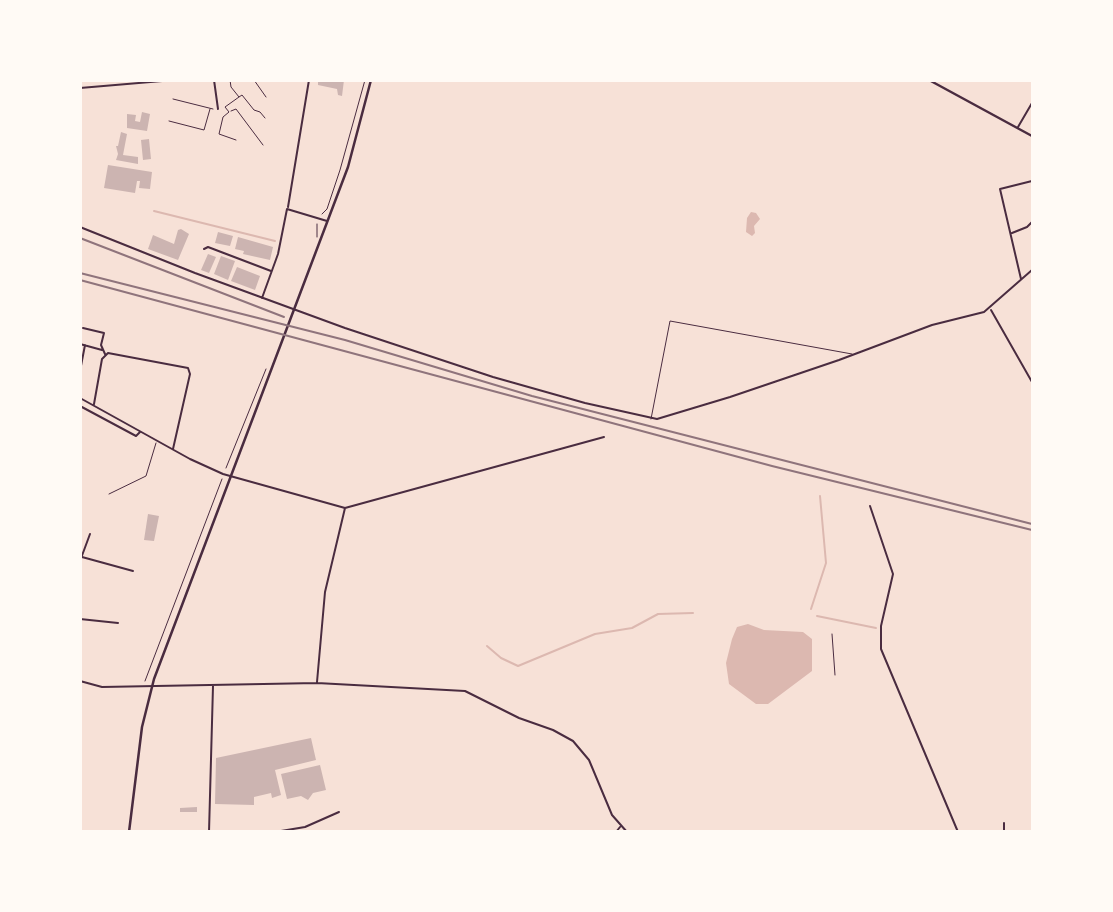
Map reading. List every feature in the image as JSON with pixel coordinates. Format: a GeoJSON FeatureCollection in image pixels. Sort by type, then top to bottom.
{"type":"FeatureCollection","features":[{"type":"Feature","properties":{"kind":"street"},"geometry":{"type":"LineString","coordinates":[[80,88],[174,80]]}},
{"type":"Feature","properties":{"kind":"street"},"geometry":{"type":"LineString","coordinates":[[214,80],[218,109]]}},
{"type":"Feature","properties":{"kind":"street"},"geometry":{"type":"LineString","coordinates":[[262,298],[278,254],[309,80]]}},
{"type":"Feature","properties":{"kind":"street"},"geometry":{"type":"LineString","coordinates":[[135,831],[129,831],[141,738],[152,686],[348,167],[371,80]]}},
{"type":"Feature","properties":{"kind":"street"},"geometry":{"type":"LineString","coordinates":[[929,80],[1032,136]]}},
{"type":"Feature","properties":{"kind":"street"},"geometry":{"type":"LineString","coordinates":[[1018,128],[1032,103]]}},
{"type":"Feature","properties":{"kind":"street"},"geometry":{"type":"LineString","coordinates":[[1022,280],[1000,189],[1032,181]]}},
{"type":"Feature","properties":{"kind":"street"},"geometry":{"type":"LineString","coordinates":[[287,209],[328,221]]}},
{"type":"Feature","properties":{"kind":"street"},"geometry":{"type":"LineString","coordinates":[[1011,233],[1027,227],[1032,222]]}},
{"type":"Feature","properties":{"kind":"street"},"geometry":{"type":"LineString","coordinates":[[80,227],[262,298],[493,377],[651,419],[728,398],[854,355],[932,324],[984,312],[991,309],[1032,270]]}},
{"type":"Feature","properties":{"kind":"street"},"geometry":{"type":"LineString","coordinates":[[204,249],[208,247],[272,272]]}},
{"type":"Feature","properties":{"kind":"street"},"geometry":{"type":"LineString","coordinates":[[991,309],[1032,382]]}},
{"type":"Feature","properties":{"kind":"street"},"geometry":{"type":"LineString","coordinates":[[83,327],[104,333],[101,345],[106,354]]}},
{"type":"Feature","properties":{"kind":"street"},"geometry":{"type":"LineString","coordinates":[[80,344],[103,350]]}},
{"type":"Feature","properties":{"kind":"street"},"geometry":{"type":"LineString","coordinates":[[80,371],[85,345]]}},
{"type":"Feature","properties":{"kind":"street"},"geometry":{"type":"LineString","coordinates":[[94,405],[102,359],[106,354],[185,366],[189,369],[173,450]]}},
{"type":"Feature","properties":{"kind":"street"},"geometry":{"type":"LineString","coordinates":[[80,398],[173,450],[223,474],[345,508],[604,437]]}},
{"type":"Feature","properties":{"kind":"street"},"geometry":{"type":"LineString","coordinates":[[80,405],[136,436],[140,432]]}},
{"type":"Feature","properties":{"kind":"street"},"geometry":{"type":"LineString","coordinates":[[870,506],[893,575],[881,626],[881,649],[958,831]]}},
{"type":"Feature","properties":{"kind":"street"},"geometry":{"type":"LineString","coordinates":[[317,683],[325,592],[345,508]]}},
{"type":"Feature","properties":{"kind":"street"},"geometry":{"type":"LineString","coordinates":[[80,561],[90,534]]}},
{"type":"Feature","properties":{"kind":"street"},"geometry":{"type":"LineString","coordinates":[[82,556],[133,571]]}},
{"type":"Feature","properties":{"kind":"street"},"geometry":{"type":"LineString","coordinates":[[80,619],[118,623]]}},
{"type":"Feature","properties":{"kind":"street"},"geometry":{"type":"LineString","coordinates":[[80,681],[102,687],[317,683],[465,691],[519,718],[565,735],[585,754],[610,811],[627,831]]}},
{"type":"Feature","properties":{"kind":"street"},"geometry":{"type":"LineString","coordinates":[[209,831],[213,686]]}},
{"type":"Feature","properties":{"kind":"street"},"geometry":{"type":"LineString","coordinates":[[275,831],[305,827],[339,812]]}},
{"type":"Feature","properties":{"kind":"street"},"geometry":{"type":"LineString","coordinates":[[1004,823],[1004,831]]}},
{"type":"Feature","properties":{"kind":"street"},"geometry":{"type":"LineString","coordinates":[[616,831],[621,826]]}},
{"type":"Feature","properties":{"kind":"lane"},"geometry":{"type":"LineString","coordinates":[[651,419],[670,321],[854,355]]}},
{"type":"Feature","properties":{"kind":"lane"},"geometry":{"type":"LineString","coordinates":[[109,494],[146,476],[157,441]]}},
{"type":"Feature","properties":{"kind":"path"},"geometry":{"type":"LineString","coordinates":[[230,80],[230,87],[239,97]]}},
{"type":"Feature","properties":{"kind":"path"},"geometry":{"type":"LineString","coordinates":[[254,80],[267,97]]}},
{"type":"Feature","properties":{"kind":"path"},"geometry":{"type":"LineString","coordinates":[[317,237],[319,220],[327,209],[336,183],[365,80]]}},
{"type":"Feature","properties":{"kind":"path"},"geometry":{"type":"LineString","coordinates":[[229,112],[225,107],[242,95],[254,110],[265,118]]}},
{"type":"Feature","properties":{"kind":"path"},"geometry":{"type":"LineString","coordinates":[[173,99],[218,109]]}},
{"type":"Feature","properties":{"kind":"path"},"geometry":{"type":"LineString","coordinates":[[169,121],[204,130],[210,108]]}},
{"type":"Feature","properties":{"kind":"path"},"geometry":{"type":"LineString","coordinates":[[236,139],[219,134],[223,117],[236,109],[264,145]]}},
{"type":"Feature","properties":{"kind":"path"},"geometry":{"type":"LineString","coordinates":[[144,684],[223,474],[268,365]]}},
{"type":"Feature","properties":{"kind":"path"},"geometry":{"type":"LineString","coordinates":[[832,634],[835,675]]}},
{"type":"Feature","properties":{"kind":"shaded area"},"geometry":{"type":"Polygon","coordinates":[[[751,212],[756,213],[760,219],[754,226],[755,233],[752,236],[746,232],[747,218],[751,212]]]}},
{"type":"Feature","properties":{"kind":"shaded area"},"geometry":{"type":"Polygon","coordinates":[[[748,624],[764,630],[803,632],[812,639],[812,671],[768,704],[756,704],[729,684],[726,663],[732,639],[737,627],[748,624]]]}},
{"type":"Feature","properties":{"kind":"building"},"geometry":{"type":"Polygon","coordinates":[[[318,80],[344,80],[342,96],[338,95],[337,89],[318,85],[318,80]]]}},
{"type":"Feature","properties":{"kind":"building"},"geometry":{"type":"Polygon","coordinates":[[[142,112],[150,114],[147,131],[127,128],[127,114],[136,115],[135,121],[140,122],[142,112]]]}},
{"type":"Feature","properties":{"kind":"building"},"geometry":{"type":"Polygon","coordinates":[[[121,132],[127,134],[123,155],[138,157],[138,164],[116,160],[116,146],[121,132]]]}},
{"type":"Feature","properties":{"kind":"building"},"geometry":{"type":"Polygon","coordinates":[[[149,139],[151,159],[143,160],[141,140],[149,139]]]}},
{"type":"Feature","properties":{"kind":"building"},"geometry":{"type":"Polygon","coordinates":[[[108,165],[152,172],[150,189],[139,188],[140,181],[137,181],[135,193],[104,188],[108,165]]]}},
{"type":"Feature","properties":{"kind":"building"},"geometry":{"type":"Polygon","coordinates":[[[178,230],[189,234],[178,260],[148,249],[153,235],[174,244],[178,230]]]}},
{"type":"Feature","properties":{"kind":"building"},"geometry":{"type":"Polygon","coordinates":[[[218,232],[233,236],[230,246],[215,243],[218,232]]]}},
{"type":"Feature","properties":{"kind":"building"},"geometry":{"type":"Polygon","coordinates":[[[238,237],[273,247],[270,260],[243,254],[244,251],[235,249],[238,237]]]}},
{"type":"Feature","properties":{"kind":"building"},"geometry":{"type":"Polygon","coordinates":[[[208,254],[216,257],[209,273],[201,270],[208,254]]]}},
{"type":"Feature","properties":{"kind":"building"},"geometry":{"type":"Polygon","coordinates":[[[221,256],[235,261],[228,280],[214,274],[221,256]]]}},
{"type":"Feature","properties":{"kind":"building"},"geometry":{"type":"Polygon","coordinates":[[[237,267],[260,276],[255,290],[231,281],[237,267]]]}},
{"type":"Feature","properties":{"kind":"building"},"geometry":{"type":"Polygon","coordinates":[[[148,514],[159,516],[154,541],[144,540],[148,514]]]}},
{"type":"Feature","properties":{"kind":"building"},"geometry":{"type":"Polygon","coordinates":[[[311,738],[316,760],[275,770],[281,795],[272,798],[271,793],[254,797],[254,805],[215,804],[216,758],[311,738]]]}},
{"type":"Feature","properties":{"kind":"building"},"geometry":{"type":"Polygon","coordinates":[[[320,765],[326,790],[313,793],[308,800],[301,796],[287,799],[281,774],[320,765]]]}},
{"type":"Feature","properties":{"kind":"building"},"geometry":{"type":"Polygon","coordinates":[[[197,807],[197,812],[180,812],[180,808],[197,807]]]}},
{"type":"Feature","properties":{"kind":"waterway"},"geometry":{"type":"LineString","coordinates":[[154,211],[275,241]]}},
{"type":"Feature","properties":{"kind":"waterway"},"geometry":{"type":"LineString","coordinates":[[811,609],[826,563],[820,496]]}},
{"type":"Feature","properties":{"kind":"waterway"},"geometry":{"type":"LineString","coordinates":[[487,646],[501,658],[518,666],[595,634],[632,628],[658,614],[693,613]]}},
{"type":"Feature","properties":{"kind":"waterway"},"geometry":{"type":"LineString","coordinates":[[817,616],[876,628]]}},
{"type":"Feature","properties":{"kind":"tram line"},"geometry":{"type":"LineString","coordinates":[[80,280],[772,466],[1032,530]]}},
{"type":"Feature","properties":{"kind":"railway"},"geometry":{"type":"LineString","coordinates":[[80,238],[284,317]]}},
{"type":"Feature","properties":{"kind":"railway"},"geometry":{"type":"LineString","coordinates":[[80,273],[345,340],[532,396],[1032,524]]}}]}
